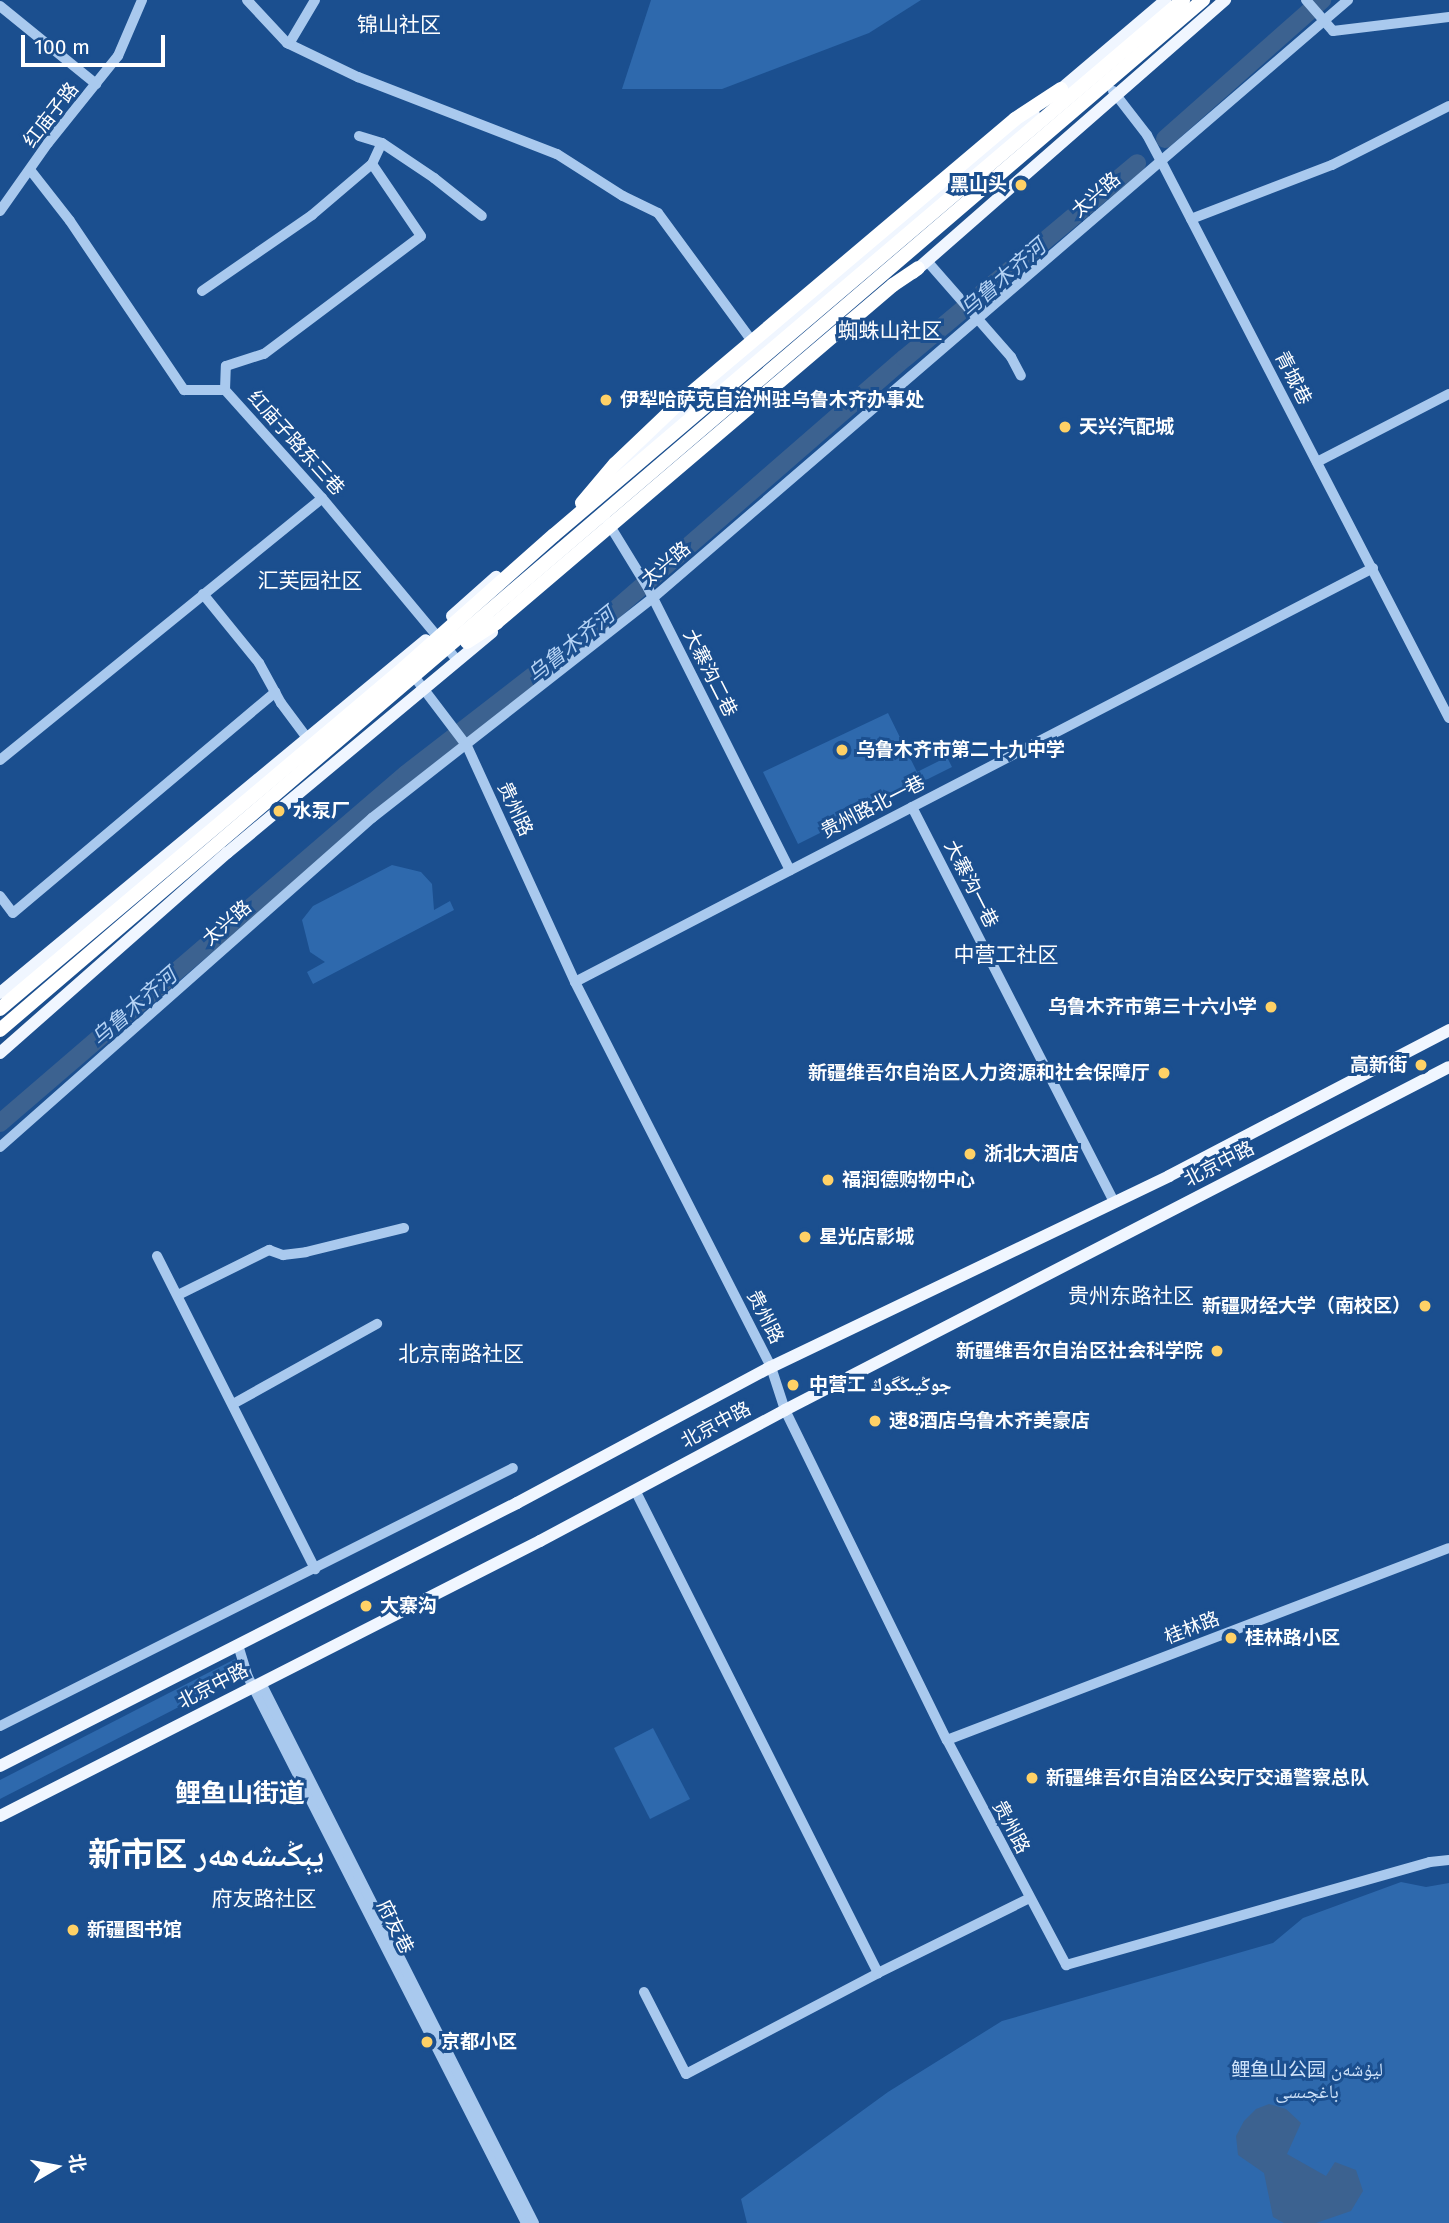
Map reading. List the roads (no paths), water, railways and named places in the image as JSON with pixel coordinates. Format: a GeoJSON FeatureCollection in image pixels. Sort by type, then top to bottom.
{"type":"FeatureCollection","features":[{"type":"Feature","properties":{"kind":"highway"},"geometry":{"type":"LineString","coordinates":[[0,1009],[404,668],[554,535],[1183,0]]}},
{"type":"Feature","properties":{"kind":"highway"},"geometry":{"type":"LineString","coordinates":[[0,1030],[1203,0]]}},
{"type":"Feature","properties":{"kind":"highway"},"geometry":{"type":"LineString","coordinates":[[554,535],[615,464],[678,404],[1015,119],[1061,89]]}},
{"type":"Feature","properties":{"kind":"highway"},"geometry":{"type":"LineString","coordinates":[[446,650],[463,645],[496,623],[893,285],[923,264]]}},
{"type":"Feature","properties":{"kind":"main road"},"geometry":{"type":"LineString","coordinates":[[0,993],[435,633],[757,348],[1166,0]]}},
{"type":"Feature","properties":{"kind":"main road"},"geometry":{"type":"LineString","coordinates":[[0,1053],[227,853],[458,661],[923,264],[1225,0]]}},
{"type":"Feature","properties":{"kind":"main road","name":"北京中路"},"geometry":{"type":"LineString","coordinates":[[0,1766],[517,1503],[771,1367],[1114,1202],[1449,1030]]}},
{"type":"Feature","properties":{"kind":"main road","name":"北京中路"},"geometry":{"type":"LineString","coordinates":[[0,1816],[1449,1067]]}},
{"type":"Feature","properties":{"kind":"street","name":"红庙子路"},"geometry":{"type":"LineString","coordinates":[[0,211],[31,171],[48,143],[118,57],[142,0]]}},
{"type":"Feature","properties":{"kind":"street"},"geometry":{"type":"LineString","coordinates":[[247,0],[289,44],[358,77],[558,154],[623,196],[658,213],[757,348]]}},
{"type":"Feature","properties":{"kind":"street"},"geometry":{"type":"LineString","coordinates":[[289,44],[315,0]]}},
{"type":"Feature","properties":{"kind":"street","name":"太兴路"},"geometry":{"type":"LineString","coordinates":[[0,1147],[372,818],[651,593],[1161,161],[1314,10],[1348,0]]}},
{"type":"Feature","properties":{"kind":"street"},"geometry":{"type":"LineString","coordinates":[[0,6],[96,85]]}},
{"type":"Feature","properties":{"kind":"street"},"geometry":{"type":"LineString","coordinates":[[1314,10],[1333,31],[1449,18]]}},
{"type":"Feature","properties":{"kind":"street","name":"青城巷"},"geometry":{"type":"LineString","coordinates":[[1091,64],[1147,135],[1449,719]]}},
{"type":"Feature","properties":{"kind":"street"},"geometry":{"type":"LineString","coordinates":[[1191,219],[1332,166],[1449,106]]}},
{"type":"Feature","properties":{"kind":"street"},"geometry":{"type":"LineString","coordinates":[[359,136],[382,144],[433,178],[482,216]]}},
{"type":"Feature","properties":{"kind":"street"},"geometry":{"type":"LineString","coordinates":[[202,291],[294,228],[372,164],[382,144]]}},
{"type":"Feature","properties":{"kind":"street"},"geometry":{"type":"LineString","coordinates":[[225,390],[226,366],[264,354],[421,236],[372,164]]}},
{"type":"Feature","properties":{"kind":"street","name":"红庙子路东三巷"},"geometry":{"type":"LineString","coordinates":[[31,171],[70,221],[184,390],[225,390],[322,498],[458,661]]}},
{"type":"Feature","properties":{"kind":"street"},"geometry":{"type":"LineString","coordinates":[[923,264],[1012,357],[1021,376]]}},
{"type":"Feature","properties":{"kind":"street"},"geometry":{"type":"LineString","coordinates":[[1317,462],[1449,394]]}},
{"type":"Feature","properties":{"kind":"street"},"geometry":{"type":"LineString","coordinates":[[0,760],[322,498]]}},
{"type":"Feature","properties":{"kind":"street","name":"大寨沟二巷"},"geometry":{"type":"LineString","coordinates":[[590,498],[651,593],[790,870]]}},
{"type":"Feature","properties":{"kind":"street","name":"贵州路北一巷"},"geometry":{"type":"LineString","coordinates":[[575,982],[1373,568]]}},
{"type":"Feature","properties":{"kind":"street"},"geometry":{"type":"LineString","coordinates":[[203,594],[259,663],[275,692],[307,738]]}},
{"type":"Feature","properties":{"kind":"street","name":"贵州路"},"geometry":{"type":"LineString","coordinates":[[401,660],[465,745],[575,982],[771,1367],[785,1410],[947,1740],[1066,1965],[1430,1862],[1449,1860]]}},
{"type":"Feature","properties":{"kind":"street"},"geometry":{"type":"LineString","coordinates":[[0,896],[13,914],[275,692]]}},
{"type":"Feature","properties":{"kind":"street","name":"大寨沟一巷"},"geometry":{"type":"LineString","coordinates":[[912,807],[1114,1202]]}},
{"type":"Feature","properties":{"kind":"street"},"geometry":{"type":"LineString","coordinates":[[178,1295],[269,1250],[283,1255],[306,1252],[404,1228]]}},
{"type":"Feature","properties":{"kind":"street"},"geometry":{"type":"LineString","coordinates":[[156,1256],[315,1569]]}},
{"type":"Feature","properties":{"kind":"street"},"geometry":{"type":"LineString","coordinates":[[233,1404],[377,1324]]}},
{"type":"Feature","properties":{"kind":"street"},"geometry":{"type":"LineString","coordinates":[[0,1726],[513,1468]]}},
{"type":"Feature","properties":{"kind":"street"},"geometry":{"type":"LineString","coordinates":[[635,1490],[878,1973]]}},
{"type":"Feature","properties":{"kind":"street","name":"桂林路"},"geometry":{"type":"LineString","coordinates":[[947,1740],[1449,1548]]}},
{"type":"Feature","properties":{"kind":"street","name":"府友巷"},"geometry":{"type":"LineString","coordinates":[[238,1645],[240,1658],[257,1685],[534,2223]]}},
{"type":"Feature","properties":{"kind":"street","name":"府友巷"},"geometry":{"type":"LineString","coordinates":[[257,1685],[526,2223]]}},
{"type":"Feature","properties":{"kind":"street"},"geometry":{"type":"LineString","coordinates":[[644,1992],[686,2074],[878,1973],[1030,1898]]}},
{"type":"Feature","properties":{"kind":"waterway","name":"乌鲁木齐河"},"geometry":{"type":"LineString","coordinates":[[1165,139],[1322,0]]}},
{"type":"Feature","properties":{"kind":"waterway","name":"乌鲁木齐河"},"geometry":{"type":"LineString","coordinates":[[0,1123],[406,774],[586,635],[905,358],[1137,163]]}},
{"type":"Feature","properties":{"kind":"place","name":"黑山头"},"geometry":{"type":"Point","coordinates":[1021,185]}},
{"type":"Feature","properties":{"kind":"place","name":"伊犁哈萨克自治州驻乌鲁木齐办事处"},"geometry":{"type":"Point","coordinates":[606,400]}},
{"type":"Feature","properties":{"kind":"place","name":"天兴汽配城"},"geometry":{"type":"Point","coordinates":[1065,427]}},
{"type":"Feature","properties":{"kind":"place","name":"乌鲁木齐市第二十九中学"},"geometry":{"type":"Point","coordinates":[842,750]}},
{"type":"Feature","properties":{"kind":"place","name":"水泵厂"},"geometry":{"type":"Point","coordinates":[279,811]}},
{"type":"Feature","properties":{"kind":"place","name":"乌鲁木齐市第三十六小学"},"geometry":{"type":"Point","coordinates":[1271,1007]}},
{"type":"Feature","properties":{"kind":"place","name":"高新街"},"geometry":{"type":"Point","coordinates":[1421,1065]}},
{"type":"Feature","properties":{"kind":"place","name":"新疆维吾尔自治区人力资源和社会保障厅"},"geometry":{"type":"Point","coordinates":[1164,1073]}},
{"type":"Feature","properties":{"kind":"place","name":"浙北大酒店"},"geometry":{"type":"Point","coordinates":[970,1154]}},
{"type":"Feature","properties":{"kind":"place","name":"福润德购物中心"},"geometry":{"type":"Point","coordinates":[828,1180]}},
{"type":"Feature","properties":{"kind":"place","name":"星光店影城"},"geometry":{"type":"Point","coordinates":[805,1237]}},
{"type":"Feature","properties":{"kind":"place","name":"新疆财经大学（南校区）"},"geometry":{"type":"Point","coordinates":[1425,1306]}},
{"type":"Feature","properties":{"kind":"place","name":"新疆维吾尔自治区社会科学院"},"geometry":{"type":"Point","coordinates":[1217,1351]}},
{"type":"Feature","properties":{"kind":"place","name":"中营工 جوڭيىڭگوڭ"},"geometry":{"type":"Point","coordinates":[793,1385]}},
{"type":"Feature","properties":{"kind":"place","name":"速8酒店乌鲁木齐美豪店"},"geometry":{"type":"Point","coordinates":[875,1421]}},
{"type":"Feature","properties":{"kind":"place","name":"大寨沟"},"geometry":{"type":"Point","coordinates":[366,1606]}},
{"type":"Feature","properties":{"kind":"place","name":"桂林路小区"},"geometry":{"type":"Point","coordinates":[1231,1638]}},
{"type":"Feature","properties":{"kind":"place","name":"新疆维吾尔自治区公安厅交通警察总队"},"geometry":{"type":"Point","coordinates":[1032,1778]}},
{"type":"Feature","properties":{"kind":"place","name":"新疆图书馆"},"geometry":{"type":"Point","coordinates":[73,1930]}},
{"type":"Feature","properties":{"kind":"place","name":"京都小区"},"geometry":{"type":"Point","coordinates":[427,2042]}},
{"type":"Feature","properties":{"kind":"district","name":"锦山社区"},"geometry":{"type":"Point","coordinates":[399,25]}},
{"type":"Feature","properties":{"kind":"district","name":"蜘蛛山社区"},"geometry":{"type":"Point","coordinates":[890,331]}},
{"type":"Feature","properties":{"kind":"district","name":"汇芙园社区"},"geometry":{"type":"Point","coordinates":[310,581]}},
{"type":"Feature","properties":{"kind":"district","name":"中营工社区"},"geometry":{"type":"Point","coordinates":[1006,955]}},
{"type":"Feature","properties":{"kind":"district","name":"贵州东路社区"},"geometry":{"type":"Point","coordinates":[1131,1296]}},
{"type":"Feature","properties":{"kind":"district","name":"北京南路社区"},"geometry":{"type":"Point","coordinates":[461,1354]}},
{"type":"Feature","properties":{"kind":"district","name":"鲤鱼山街道"},"geometry":{"type":"Point","coordinates":[240,1794]}},
{"type":"Feature","properties":{"kind":"district","name":"新市区 يېڭىشەھەر"},"geometry":{"type":"Point","coordinates":[206,1856]}},
{"type":"Feature","properties":{"kind":"district","name":"府友路社区"},"geometry":{"type":"Point","coordinates":[264,1899]}},
{"type":"Feature","properties":{"kind":"park label","name":"鲤鱼山公园 ليۇشەن باغچىسى"},"geometry":{"type":"Point","coordinates":[1307,2081]}}]}
